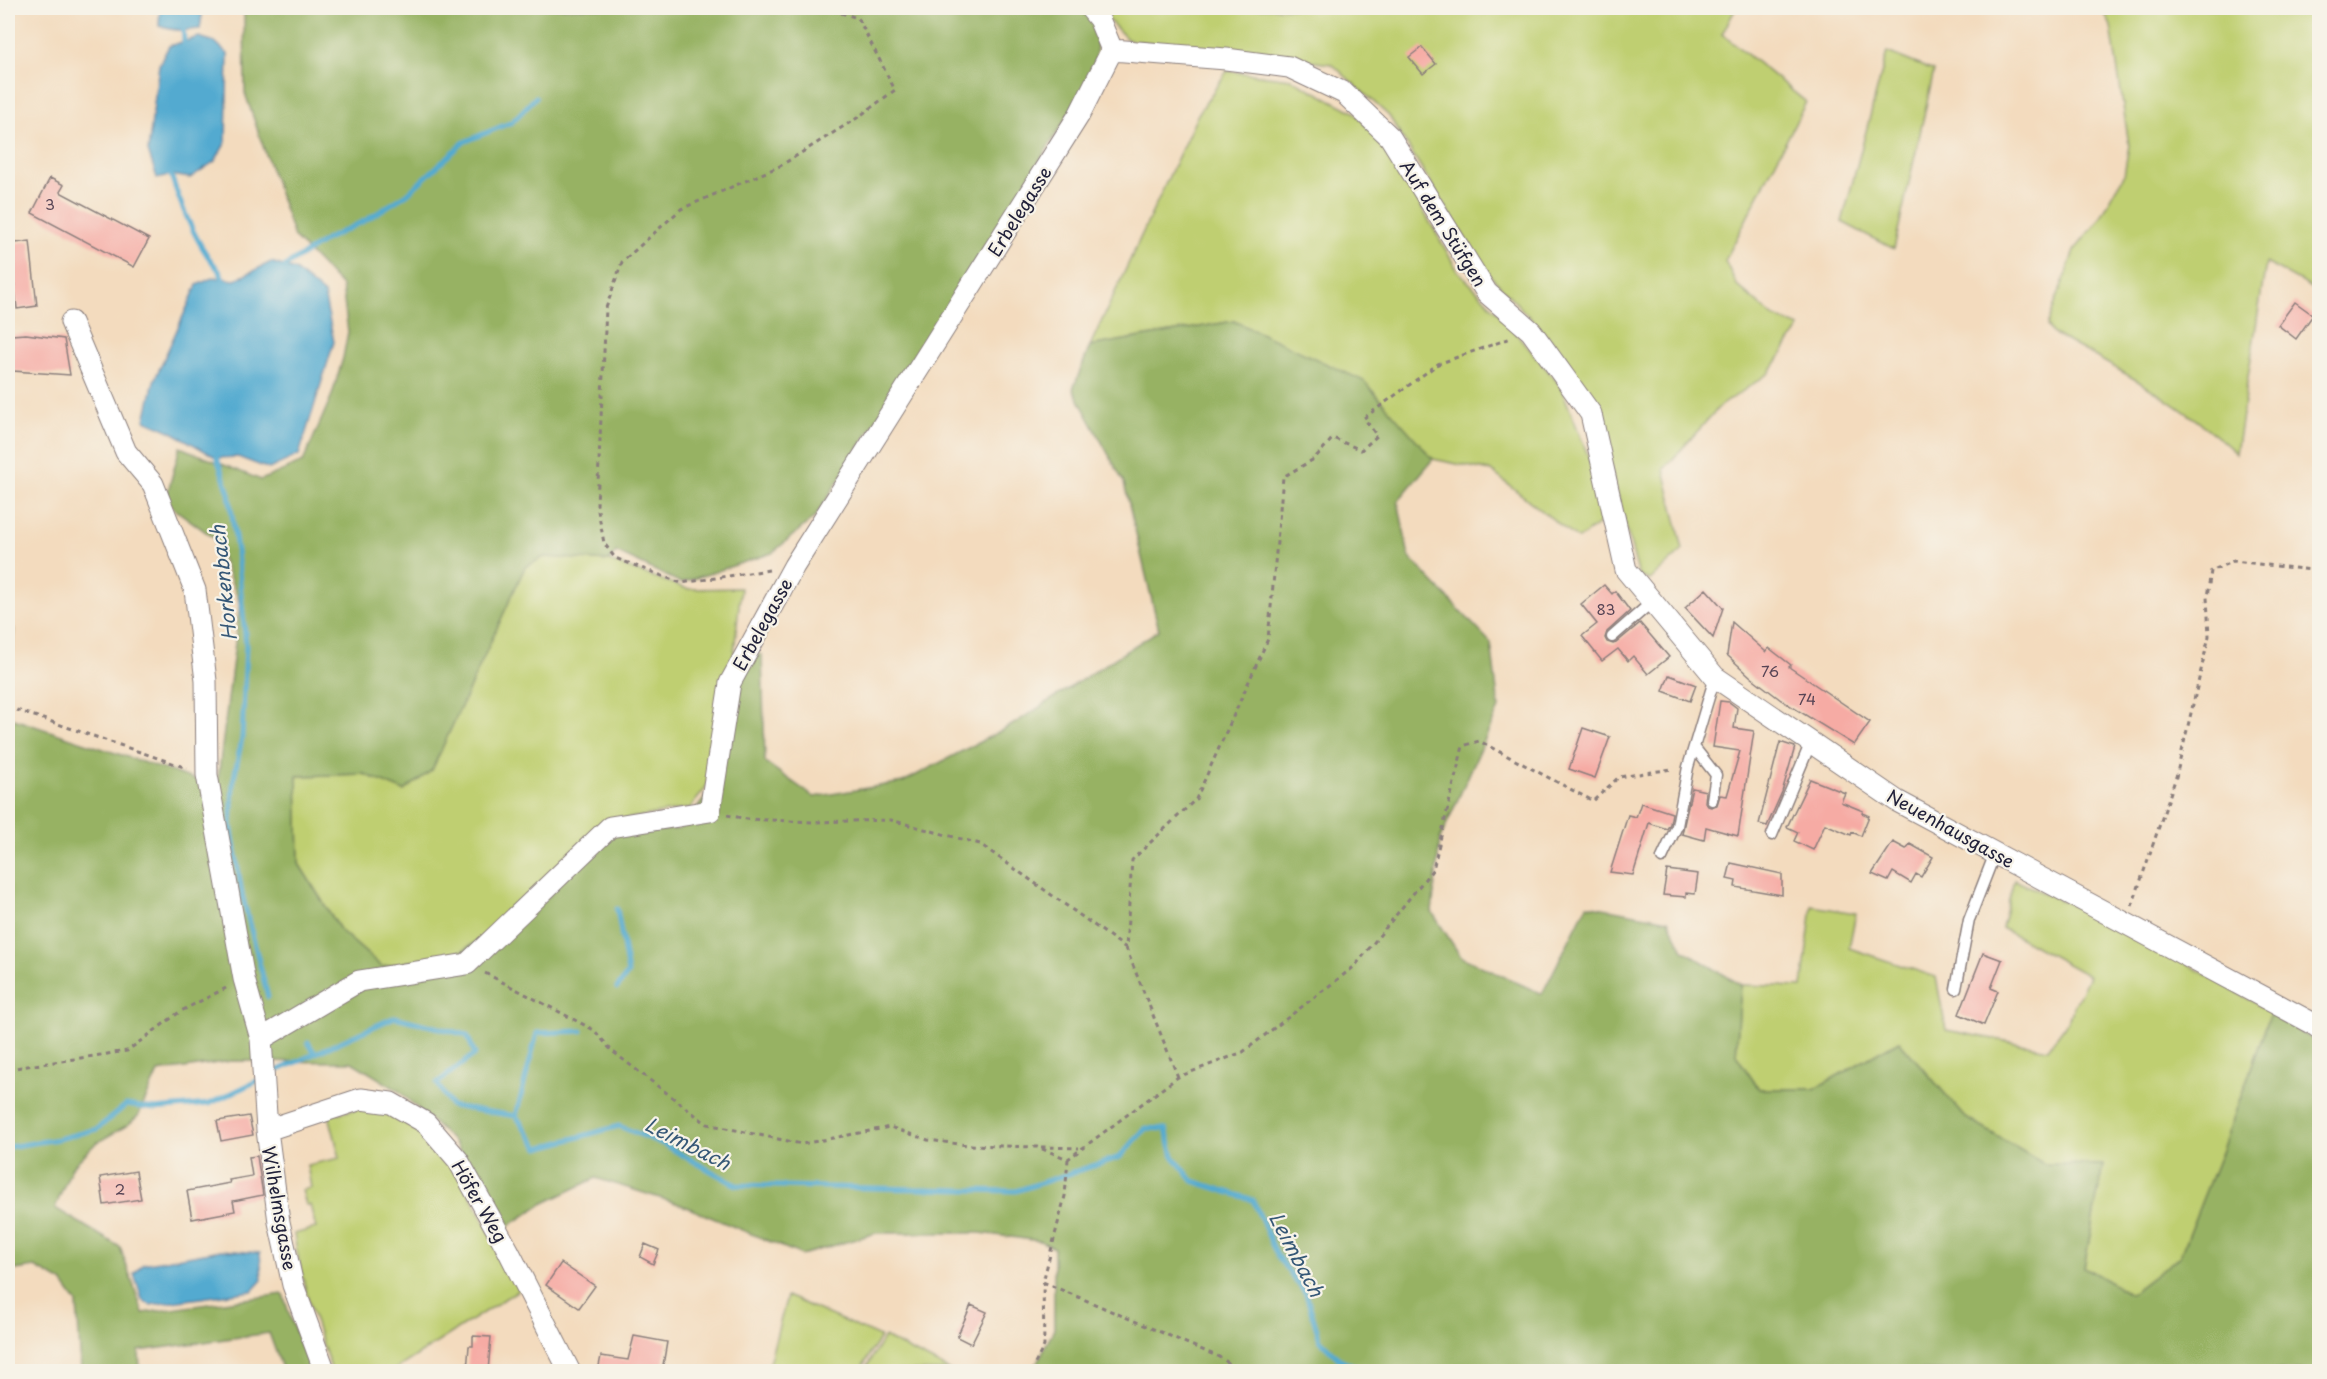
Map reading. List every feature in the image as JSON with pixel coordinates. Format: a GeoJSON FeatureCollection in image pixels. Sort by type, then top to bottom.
{"type":"FeatureCollection","features":[{"type":"Feature","properties":{"kind":"street"},"geometry":{"type":"LineString","coordinates":[[1090,8],[1099,19],[1112,50]]}},
{"type":"Feature","properties":{"kind":"street","name":"Erbelegasse"},"geometry":{"type":"LineString","coordinates":[[710,811],[730,683],[794,566],[1079,115],[1112,50]]}},
{"type":"Feature","properties":{"kind":"street","name":"Auf dem Stüfgen"},"geometry":{"type":"LineString","coordinates":[[1112,50],[1226,58],[1289,67],[1344,93],[1390,137],[1487,293],[1531,331],[1591,414],[1626,570]]}},
{"type":"Feature","properties":{"kind":"street"},"geometry":{"type":"LineString","coordinates":[[71,322],[126,452],[153,484],[195,590],[206,681],[207,775],[244,979],[261,1039],[359,981],[467,964],[610,827],[710,811]]}},
{"type":"Feature","properties":{"kind":"street","name":"Neuenhausgasse"},"geometry":{"type":"LineString","coordinates":[[1626,570],[1715,677],[1896,801],[2126,922],[2312,1023],[2319,1029]]}},
{"type":"Feature","properties":{"kind":"street","name":"Wilhelmsgasse"},"geometry":{"type":"LineString","coordinates":[[261,1039],[267,1130],[279,1222],[293,1285],[325,1371]]}},
{"type":"Feature","properties":{"kind":"street","name":"Höfer Weg"},"geometry":{"type":"LineString","coordinates":[[267,1130],[361,1099],[391,1103],[426,1123],[458,1160],[514,1260],[570,1371]]}},
{"type":"Feature","properties":{"kind":"lane"},"geometry":{"type":"LineString","coordinates":[[1612,637],[1653,601]]}},
{"type":"Feature","properties":{"kind":"lane"},"geometry":{"type":"LineString","coordinates":[[1662,858],[1677,826],[1688,767],[1715,677]]}},
{"type":"Feature","properties":{"kind":"lane"},"geometry":{"type":"LineString","coordinates":[[1772,835],[1811,742]]}},
{"type":"Feature","properties":{"kind":"lane"},"geometry":{"type":"LineString","coordinates":[[1694,747],[1716,775],[1712,800]]}},
{"type":"Feature","properties":{"kind":"lane"},"geometry":{"type":"LineString","coordinates":[[1956,989],[1969,920],[1995,852]]}},
{"type":"Feature","properties":{"kind":"path"},"geometry":{"type":"LineString","coordinates":[[794,566],[681,584],[615,558],[604,543],[597,505],[606,308],[622,262],[681,209],[780,166],[857,118],[895,90],[858,18],[824,8]]}},
{"type":"Feature","properties":{"kind":"path"},"geometry":{"type":"LineString","coordinates":[[1178,1077],[1126,948],[1132,860],[1196,799],[1268,639],[1282,477],[1314,459],[1333,438],[1361,450],[1377,436],[1364,418],[1438,364],[1531,331]]}},
{"type":"Feature","properties":{"kind":"path"},"geometry":{"type":"LineString","coordinates":[[2126,922],[2176,777],[2209,636],[2207,597],[2211,571],[2233,561],[2319,571]]}},
{"type":"Feature","properties":{"kind":"path"},"geometry":{"type":"LineString","coordinates":[[8,707],[207,775]]}},
{"type":"Feature","properties":{"kind":"path"},"geometry":{"type":"LineString","coordinates":[[1031,1371],[1044,1346],[1043,1281],[1065,1196],[1068,1159],[1178,1077],[1243,1052],[1355,966],[1432,869],[1463,746],[1479,741],[1593,801],[1619,777],[1688,767]]}},
{"type":"Feature","properties":{"kind":"path"},"geometry":{"type":"LineString","coordinates":[[710,811],[747,819],[813,822],[891,820],[980,844],[1126,948]]}},
{"type":"Feature","properties":{"kind":"path"},"geometry":{"type":"LineString","coordinates":[[467,964],[594,1030],[612,1052],[707,1124],[802,1144],[890,1127],[928,1140],[967,1145],[1081,1149]]}},
{"type":"Feature","properties":{"kind":"path"},"geometry":{"type":"LineString","coordinates":[[8,1069],[127,1051],[181,1011],[244,979]]}},
{"type":"Feature","properties":{"kind":"path"},"geometry":{"type":"LineString","coordinates":[[1036,1147],[1068,1159]]}},
{"type":"Feature","properties":{"kind":"path"},"geometry":{"type":"LineString","coordinates":[[1043,1281],[1219,1357],[1243,1371]]}},
{"type":"Feature","properties":{"kind":"green space"},"geometry":{"type":"Polygon","coordinates":[[[244,8],[1085,8],[1099,26],[1094,74],[816,516],[772,553],[681,583],[616,552],[609,561],[544,557],[525,567],[432,770],[404,791],[364,774],[297,776],[299,864],[341,931],[382,967],[462,951],[549,896],[598,835],[680,829],[713,788],[748,653],[762,655],[765,762],[814,797],[903,782],[1012,725],[1159,630],[1124,483],[1073,389],[1090,346],[1234,321],[1364,381],[1433,459],[1398,501],[1409,557],[1491,643],[1499,708],[1440,839],[1432,912],[1461,957],[1542,994],[1587,905],[1668,920],[1683,950],[1741,985],[1736,1055],[1759,1089],[1814,1089],[1899,1041],[1966,1118],[2044,1164],[2103,1165],[2084,1267],[2130,1294],[2180,1256],[2222,1150],[2271,1012],[2319,1044],[2319,1371],[1033,1371],[1054,1329],[1054,1248],[1040,1241],[980,1233],[876,1233],[802,1255],[679,1204],[596,1178],[542,1204],[507,1227],[454,1142],[399,1091],[352,1062],[231,1061],[158,1072],[138,1116],[128,1125],[96,1143],[72,1167],[55,1208],[120,1247],[143,1313],[283,1294],[293,1326],[312,1371],[283,1371],[269,1333],[139,1351],[140,1371],[81,1371],[77,1303],[62,1282],[35,1267],[9,1271],[8,1340],[8,717],[217,787],[240,603],[214,538],[165,502],[180,447],[261,480],[303,462],[332,395],[348,332],[342,286],[294,237],[245,93],[244,8]]]}},
{"type":"Feature","properties":{"kind":"green space"},"geometry":{"type":"Polygon","coordinates":[[[1097,8],[1736,8],[1722,34],[1806,102],[1725,261],[1737,285],[1774,317],[1800,327],[1769,373],[1718,408],[1664,469],[1683,550],[1650,580],[1639,576],[1597,417],[1564,354],[1485,270],[1389,116],[1332,64],[1128,40],[1097,8]]]}},
{"type":"Feature","properties":{"kind":"green space"},"geometry":{"type":"Polygon","coordinates":[[[2102,8],[2319,8],[2319,292],[2266,263],[2236,453],[2171,402],[2125,373],[2052,333],[2047,326],[2074,251],[2099,220],[2124,175],[2129,145],[2111,26],[2102,8]]]}},
{"type":"Feature","properties":{"kind":"green space"},"geometry":{"type":"Polygon","coordinates":[[[1887,52],[1934,71],[1894,249],[1842,222],[1887,52]]]}},
{"type":"Feature","properties":{"kind":"green space"},"geometry":{"type":"Polygon","coordinates":[[[1227,71],[1291,79],[1354,112],[1390,153],[1458,271],[1504,319],[1560,385],[1595,473],[1606,519],[1578,539],[1491,471],[1433,459],[1363,381],[1234,321],[1090,346],[1198,114],[1227,71]]]}},
{"type":"Feature","properties":{"kind":"green space"},"geometry":{"type":"Polygon","coordinates":[[[544,556],[609,561],[687,589],[741,588],[733,661],[706,788],[690,808],[608,822],[499,927],[462,951],[382,967],[341,931],[299,864],[297,776],[364,774],[404,791],[432,770],[525,566],[544,556]]]}},
{"type":"Feature","properties":{"kind":"green space"},"geometry":{"type":"Polygon","coordinates":[[[8,622],[14,629],[8,693],[8,622]]]}},
{"type":"Feature","properties":{"kind":"green space"},"geometry":{"type":"Polygon","coordinates":[[[2014,880],[2123,927],[2271,1012],[2222,1150],[2180,1256],[2130,1294],[2084,1268],[2103,1165],[2044,1164],[1966,1118],[1899,1041],[1814,1089],[1759,1089],[1736,1055],[1741,985],[1802,987],[1812,906],[1856,913],[1849,948],[1936,977],[1946,1030],[2048,1049],[2064,1027],[2089,976],[2002,928],[2014,880]]]}},
{"type":"Feature","properties":{"kind":"green space"},"geometry":{"type":"Polygon","coordinates":[[[368,1107],[401,1117],[439,1151],[462,1180],[520,1289],[393,1371],[332,1371],[310,1303],[294,1234],[316,1228],[310,1205],[306,1205],[302,1190],[311,1188],[307,1165],[340,1158],[329,1115],[368,1107]]]}},
{"type":"Feature","properties":{"kind":"green space"},"geometry":{"type":"Polygon","coordinates":[[[787,1296],[880,1337],[860,1371],[767,1371],[787,1296]]]}},
{"type":"Feature","properties":{"kind":"green space"},"geometry":{"type":"Polygon","coordinates":[[[884,1337],[951,1371],[864,1371],[884,1337]]]}},
{"type":"Feature","properties":{"kind":"water"},"geometry":{"type":"Polygon","coordinates":[[[160,8],[203,8],[200,29],[179,30],[159,26],[160,8]]]}},
{"type":"Feature","properties":{"kind":"water"},"geometry":{"type":"Polygon","coordinates":[[[199,37],[215,42],[228,54],[226,142],[215,161],[190,178],[171,175],[157,178],[148,151],[159,65],[169,46],[199,37]]]}},
{"type":"Feature","properties":{"kind":"water"},"geometry":{"type":"Polygon","coordinates":[[[271,262],[295,270],[324,294],[334,342],[299,455],[269,469],[238,457],[217,458],[172,432],[145,420],[154,381],[197,285],[214,277],[235,280],[271,262]]]}},
{"type":"Feature","properties":{"kind":"water"},"geometry":{"type":"Polygon","coordinates":[[[221,1250],[260,1253],[262,1280],[252,1291],[150,1305],[142,1299],[134,1274],[143,1264],[221,1250]]]}},
{"type":"Feature","properties":{"kind":"building"},"geometry":{"type":"Polygon","coordinates":[[[1422,47],[1436,64],[1423,74],[1409,57],[1422,47]]]}},
{"type":"Feature","properties":{"kind":"building"},"geometry":{"type":"Polygon","coordinates":[[[50,178],[64,185],[60,192],[149,239],[134,267],[32,213],[50,178]]]}},
{"type":"Feature","properties":{"kind":"building"},"geometry":{"type":"Polygon","coordinates":[[[30,241],[37,306],[17,309],[14,280],[8,281],[8,244],[30,241]]]}},
{"type":"Feature","properties":{"kind":"building"},"geometry":{"type":"Polygon","coordinates":[[[2295,302],[2313,315],[2296,339],[2278,325],[2295,302]]]}},
{"type":"Feature","properties":{"kind":"building"},"geometry":{"type":"Polygon","coordinates":[[[26,334],[64,339],[70,375],[13,371],[11,335],[26,334]]]}},
{"type":"Feature","properties":{"kind":"building"},"geometry":{"type":"Polygon","coordinates":[[[1604,585],[1612,594],[1615,591],[1630,611],[1607,632],[1605,638],[1607,642],[1616,643],[1640,623],[1669,657],[1648,674],[1633,656],[1628,661],[1618,649],[1602,661],[1582,636],[1597,624],[1581,604],[1604,585]]]}},
{"type":"Feature","properties":{"kind":"building"},"geometry":{"type":"Polygon","coordinates":[[[1706,589],[1723,608],[1713,638],[1685,608],[1706,589]]]}},
{"type":"Feature","properties":{"kind":"building"},"geometry":{"type":"Polygon","coordinates":[[[1732,622],[1766,652],[1769,648],[1791,665],[1789,667],[1870,722],[1854,745],[1781,700],[1727,655],[1732,622]]]}},
{"type":"Feature","properties":{"kind":"building"},"geometry":{"type":"Polygon","coordinates":[[[1669,675],[1696,685],[1690,701],[1663,691],[1669,675]]]}},
{"type":"Feature","properties":{"kind":"building"},"geometry":{"type":"Polygon","coordinates":[[[1720,701],[1729,702],[1737,708],[1734,728],[1754,731],[1738,836],[1706,827],[1704,840],[1682,834],[1692,788],[1706,791],[1705,802],[1708,806],[1717,805],[1720,795],[1727,796],[1740,751],[1713,747],[1720,701]]]}},
{"type":"Feature","properties":{"kind":"building"},"geometry":{"type":"Polygon","coordinates":[[[1583,728],[1610,737],[1595,778],[1569,769],[1583,728]]]}},
{"type":"Feature","properties":{"kind":"building"},"geometry":{"type":"Polygon","coordinates":[[[1780,742],[1795,747],[1782,792],[1767,826],[1759,824],[1780,742]]]}},
{"type":"Feature","properties":{"kind":"building"},"geometry":{"type":"Polygon","coordinates":[[[1810,779],[1845,793],[1841,802],[1869,816],[1861,836],[1852,832],[1851,835],[1825,824],[1813,850],[1794,841],[1798,832],[1787,827],[1810,779]]]}},
{"type":"Feature","properties":{"kind":"building"},"geometry":{"type":"Polygon","coordinates":[[[1641,803],[1672,813],[1670,824],[1667,829],[1649,823],[1633,875],[1610,872],[1628,815],[1636,817],[1641,803]]]}},
{"type":"Feature","properties":{"kind":"building"},"geometry":{"type":"Polygon","coordinates":[[[1893,842],[1906,849],[1910,844],[1933,857],[1921,877],[1916,874],[1911,883],[1893,872],[1888,881],[1872,874],[1893,842]]]}},
{"type":"Feature","properties":{"kind":"building"},"geometry":{"type":"Polygon","coordinates":[[[1731,863],[1782,874],[1782,895],[1735,887],[1736,881],[1727,879],[1731,863]]]}},
{"type":"Feature","properties":{"kind":"building"},"geometry":{"type":"Polygon","coordinates":[[[1667,870],[1698,874],[1695,894],[1686,893],[1686,897],[1663,895],[1667,870]]]}},
{"type":"Feature","properties":{"kind":"building"},"geometry":{"type":"Polygon","coordinates":[[[1983,953],[2002,960],[1991,988],[1998,991],[1984,1025],[1959,1014],[1983,953]]]}},
{"type":"Feature","properties":{"kind":"building"},"geometry":{"type":"Polygon","coordinates":[[[249,1116],[253,1135],[221,1141],[217,1121],[249,1116]]]}},
{"type":"Feature","properties":{"kind":"building"},"geometry":{"type":"Polygon","coordinates":[[[257,1156],[263,1195],[233,1201],[235,1211],[192,1219],[187,1191],[230,1183],[229,1180],[252,1176],[249,1157],[257,1156]]]}},
{"type":"Feature","properties":{"kind":"building"},"geometry":{"type":"Polygon","coordinates":[[[136,1171],[141,1199],[104,1205],[100,1177],[136,1171]]]}},
{"type":"Feature","properties":{"kind":"building"},"geometry":{"type":"Polygon","coordinates":[[[645,1244],[659,1250],[653,1264],[640,1257],[645,1244]]]}},
{"type":"Feature","properties":{"kind":"building"},"geometry":{"type":"Polygon","coordinates":[[[561,1263],[595,1286],[579,1308],[546,1285],[561,1263]]]}},
{"type":"Feature","properties":{"kind":"building"},"geometry":{"type":"Polygon","coordinates":[[[971,1305],[987,1312],[971,1344],[957,1337],[971,1305]]]}},
{"type":"Feature","properties":{"kind":"building"},"geometry":{"type":"Polygon","coordinates":[[[473,1336],[491,1337],[488,1371],[467,1371],[469,1346],[473,1346],[473,1336]]]}},
{"type":"Feature","properties":{"kind":"building"},"geometry":{"type":"Polygon","coordinates":[[[634,1336],[667,1342],[662,1371],[598,1371],[601,1356],[628,1360],[634,1336]]]}},
{"type":"Feature","properties":{"kind":"waterway","name":"Horkenbach"},"geometry":{"type":"LineString","coordinates":[[183,24],[184,41]]}},
{"type":"Feature","properties":{"kind":"waterway"},"geometry":{"type":"LineString","coordinates":[[284,267],[327,239],[366,220],[407,194],[464,142],[512,122],[536,97]]}},
{"type":"Feature","properties":{"kind":"waterway","name":"Horkenbach"},"geometry":{"type":"LineString","coordinates":[[171,175],[191,227],[201,246],[220,272],[223,283]]}},
{"type":"Feature","properties":{"kind":"waterway","name":"Horkenbach"},"geometry":{"type":"LineString","coordinates":[[217,452],[229,493],[246,645],[242,738],[233,783],[231,825],[242,894],[268,997]]}},
{"type":"Feature","properties":{"kind":"waterway"},"geometry":{"type":"LineString","coordinates":[[617,909],[628,973],[617,988]]}},
{"type":"Feature","properties":{"kind":"waterway","name":"Leimbach"},"geometry":{"type":"LineString","coordinates":[[270,1074],[395,1017],[467,1035],[475,1054],[437,1083],[451,1106],[516,1116],[539,1148],[619,1126],[663,1144],[736,1185],[1016,1191],[1120,1157],[1146,1128],[1166,1129],[1173,1156],[1193,1181],[1253,1200],[1277,1256],[1306,1294],[1320,1340],[1338,1358],[1366,1372]]}},
{"type":"Feature","properties":{"kind":"waterway"},"geometry":{"type":"LineString","coordinates":[[516,1116],[537,1033],[582,1031]]}},
{"type":"Feature","properties":{"kind":"waterway"},"geometry":{"type":"LineString","coordinates":[[308,1042],[314,1052]]}},
{"type":"Feature","properties":{"kind":"waterway","name":"Leimbach"},"geometry":{"type":"LineString","coordinates":[[8,1147],[58,1139],[97,1129],[126,1105],[155,1109],[209,1104],[259,1080]]}}]}
